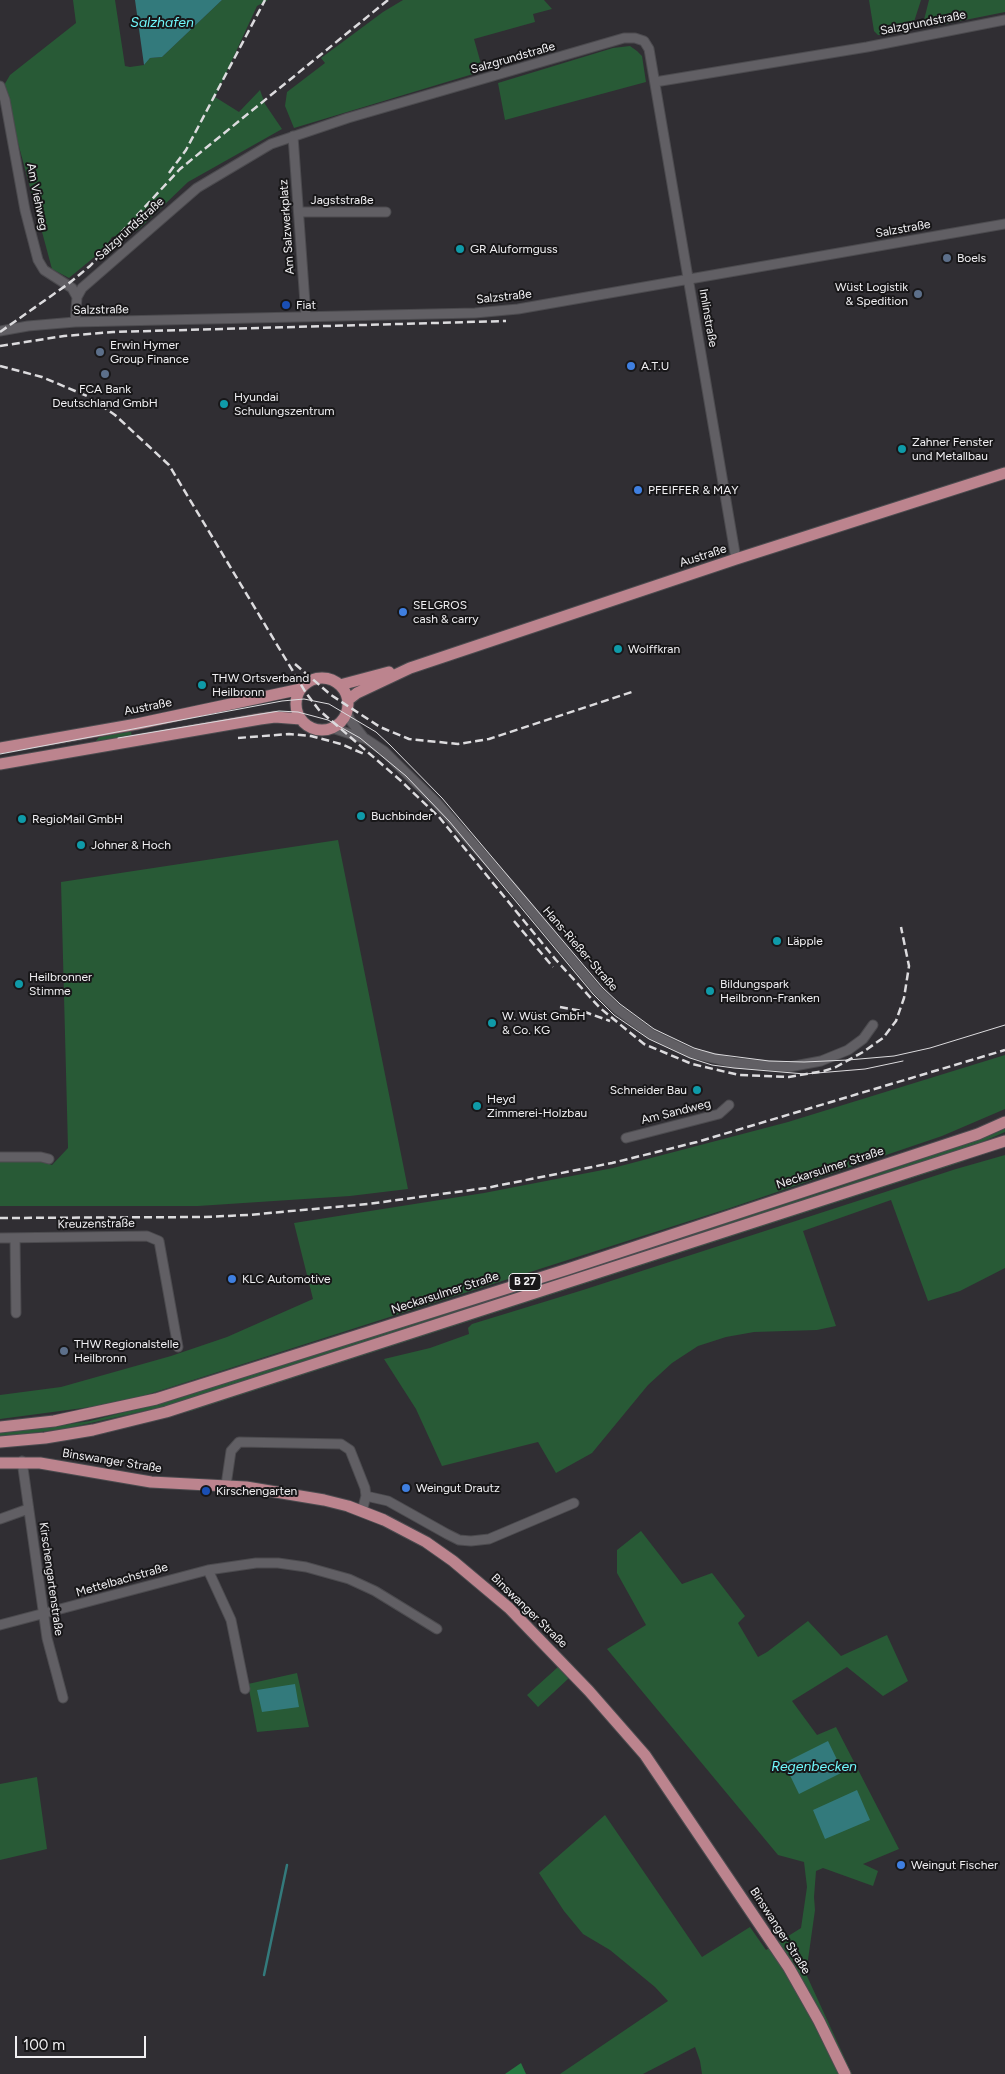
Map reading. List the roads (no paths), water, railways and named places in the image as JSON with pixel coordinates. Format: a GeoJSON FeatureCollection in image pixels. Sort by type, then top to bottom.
{"type":"FeatureCollection","features":[{"type":"Feature","properties":{"kind":"main road","name":"Austraße"},"geometry":{"type":"LineString","coordinates":[[0,748],[137,724],[301,688],[312,680],[321,678],[331,679],[340,685],[410,668],[736,559],[1005,473]]}},
{"type":"Feature","properties":{"kind":"main road","name":"Austraße"},"geometry":{"type":"LineString","coordinates":[[332,728],[342,720],[347,706],[357,693],[410,668]]}},
{"type":"Feature","properties":{"kind":"main road"},"geometry":{"type":"LineString","coordinates":[[340,685],[344,689],[347,706]]}},
{"type":"Feature","properties":{"kind":"main road"},"geometry":{"type":"LineString","coordinates":[[301,688],[296,699],[301,719]]}},
{"type":"Feature","properties":{"kind":"main road"},"geometry":{"type":"LineString","coordinates":[[0,764],[275,717],[301,719],[316,729],[332,728]]}},
{"type":"Feature","properties":{"kind":"main road","name":"Neckarsulmer Straße"},"geometry":{"type":"LineString","coordinates":[[0,1427],[54,1421],[156,1399],[577,1266],[978,1134],[1005,1122]]}},
{"type":"Feature","properties":{"kind":"main road","name":"B 27"},"geometry":{"type":"LineString","coordinates":[[0,1442],[45,1438],[93,1430],[166,1412],[1005,1141]]}},
{"type":"Feature","properties":{"kind":"main road","name":"Binswanger Straße"},"geometry":{"type":"LineString","coordinates":[[0,1463],[22,1461],[151,1482],[226,1485],[295,1495],[362,1511],[426,1542],[482,1584],[541,1640],[623,1729],[665,1782],[789,1968],[819,2020],[845,2074]]}},
{"type":"Feature","properties":{"kind":"street","name":"Salzgrundstraße"},"geometry":{"type":"LineString","coordinates":[[77,297],[82,288],[197,188],[272,144],[293,136],[624,38],[635,38],[644,41],[649,49],[655,82],[868,47],[1005,20]]}},
{"type":"Feature","properties":{"kind":"street","name":"Imlinstraße"},"geometry":{"type":"LineString","coordinates":[[655,82],[736,559]]}},
{"type":"Feature","properties":{"kind":"street","name":"Am Viehweg"},"geometry":{"type":"LineString","coordinates":[[0,86],[5,100],[25,210],[38,260],[44,270],[72,288],[77,297]]}},
{"type":"Feature","properties":{"kind":"street","name":"Am Salzwerkplatz"},"geometry":{"type":"LineString","coordinates":[[293,136],[306,316]]}},
{"type":"Feature","properties":{"kind":"street","name":"Jagststraße"},"geometry":{"type":"LineString","coordinates":[[298,212],[386,212]]}},
{"type":"Feature","properties":{"kind":"street","name":"Salzstraße"},"geometry":{"type":"LineString","coordinates":[[0,331],[28,326],[75,322],[518,310],[1005,224]]}},
{"type":"Feature","properties":{"kind":"street"},"geometry":{"type":"LineString","coordinates":[[75,322],[77,297]]}},
{"type":"Feature","properties":{"kind":"street","name":"Hans-Rießer-Straße"},"geometry":{"type":"LineString","coordinates":[[347,706],[350,720],[364,738]]}},
{"type":"Feature","properties":{"kind":"street","name":"Hans-Rießer-Straße"},"geometry":{"type":"LineString","coordinates":[[332,728],[364,738],[384,751],[436,802],[514,890],[597,990],[617,1009],[651,1034],[691,1053],[735,1063],[789,1067],[808,1064],[848,1050],[863,1039],[873,1025]]}},
{"type":"Feature","properties":{"kind":"street","name":"Am Sandweg"},"geometry":{"type":"LineString","coordinates":[[626,1138],[719,1114],[729,1106]]}},
{"type":"Feature","properties":{"kind":"street"},"geometry":{"type":"LineString","coordinates":[[0,1157],[49,1159]]}},
{"type":"Feature","properties":{"kind":"street","name":"Kreuzenstraße"},"geometry":{"type":"LineString","coordinates":[[0,1238],[147,1236],[159,1241],[178,1347]]}},
{"type":"Feature","properties":{"kind":"street"},"geometry":{"type":"LineString","coordinates":[[15,1238],[16,1313]]}},
{"type":"Feature","properties":{"kind":"street"},"geometry":{"type":"LineString","coordinates":[[226,1485],[232,1451],[239,1442],[341,1444],[350,1450],[364,1488],[366,1496],[362,1511]]}},
{"type":"Feature","properties":{"kind":"street","name":"Kirschengartenstraße"},"geometry":{"type":"LineString","coordinates":[[22,1461],[43,1614],[51,1657],[63,1698]]}},
{"type":"Feature","properties":{"kind":"street"},"geometry":{"type":"LineString","coordinates":[[366,1496],[388,1501],[459,1540],[471,1541],[490,1539],[574,1503]]}},
{"type":"Feature","properties":{"kind":"street"},"geometry":{"type":"LineString","coordinates":[[0,1519],[28,1509]]}},
{"type":"Feature","properties":{"kind":"street","name":"Mettelbachstraße"},"geometry":{"type":"LineString","coordinates":[[0,1625],[208,1570],[256,1563],[278,1563],[323,1571],[349,1579],[374,1591],[437,1630]]}},
{"type":"Feature","properties":{"kind":"street"},"geometry":{"type":"LineString","coordinates":[[208,1570],[231,1620],[245,1688]]}},
{"type":"Feature","properties":{"kind":"water","name":"Salzhafen"},"geometry":{"type":"Polygon","coordinates":[[[135,0],[222,0],[162,57],[150,58],[144,65],[135,0]]]}},
{"type":"Feature","properties":{"kind":"water"},"geometry":{"type":"Polygon","coordinates":[[[295,1684],[299,1707],[262,1712],[257,1690],[295,1684]]]}},
{"type":"Feature","properties":{"kind":"water","name":"Regenbecken"},"geometry":{"type":"Polygon","coordinates":[[[828,1741],[843,1772],[799,1794],[784,1763],[828,1741]]]}},
{"type":"Feature","properties":{"kind":"water","name":"Regenbecken"},"geometry":{"type":"Polygon","coordinates":[[[857,1790],[870,1820],[825,1839],[813,1810],[857,1790]]]}},
{"type":"Feature","properties":{"kind":"waterway"},"geometry":{"type":"LineString","coordinates":[[264,1975],[287,1865]]}},
{"type":"Feature","properties":{"kind":"tram line"},"geometry":{"type":"LineString","coordinates":[[0,754],[282,701],[304,699],[329,704],[376,732],[442,798],[602,987],[620,1004],[654,1029],[694,1048],[715,1054],[769,1061],[848,1060],[894,1056],[930,1048],[1005,1025]]}},
{"type":"Feature","properties":{"kind":"tram line"},"geometry":{"type":"LineString","coordinates":[[118,738],[279,711],[298,712],[328,720],[360,738],[406,776],[449,821],[593,994],[614,1015],[649,1039],[690,1058],[712,1065],[734,1068],[805,1074],[865,1069],[903,1061]]}},
{"type":"Feature","properties":{"kind":"railway"},"geometry":{"type":"LineString","coordinates":[[169,173],[186,150],[265,0]]}},
{"type":"Feature","properties":{"kind":"railway"},"geometry":{"type":"LineString","coordinates":[[0,332],[68,284],[90,266],[180,169],[388,0]]}},
{"type":"Feature","properties":{"kind":"railway"},"geometry":{"type":"LineString","coordinates":[[0,346],[64,336],[113,332],[506,321]]}},
{"type":"Feature","properties":{"kind":"railway"},"geometry":{"type":"LineString","coordinates":[[0,366],[42,377],[87,396],[115,415],[169,465],[306,693],[319,710],[400,780],[439,817],[556,960],[600,1008],[644,1044],[692,1064],[739,1075],[789,1077],[836,1067],[883,1038],[896,1021],[904,998],[909,966],[901,927]]}},
{"type":"Feature","properties":{"kind":"railway"},"geometry":{"type":"LineString","coordinates":[[295,664],[331,695],[380,727],[409,739],[458,744],[489,739],[635,691]]}},
{"type":"Feature","properties":{"kind":"railway"},"geometry":{"type":"LineString","coordinates":[[238,738],[289,734],[311,736],[341,744],[364,754]]}},
{"type":"Feature","properties":{"kind":"railway"},"geometry":{"type":"LineString","coordinates":[[514,921],[553,967]]}},
{"type":"Feature","properties":{"kind":"railway"},"geometry":{"type":"LineString","coordinates":[[560,1007],[582,1011],[610,1021]]}},
{"type":"Feature","properties":{"kind":"railway"},"geometry":{"type":"LineString","coordinates":[[0,1218],[248,1215],[368,1204],[486,1188],[612,1163],[697,1142],[1005,1050]]}},
{"type":"Feature","properties":{"kind":"place","name":"GR Aluformguss"},"geometry":{"type":"Point","coordinates":[460,249]}},
{"type":"Feature","properties":{"kind":"place","name":"Boels"},"geometry":{"type":"Point","coordinates":[947,258]}},
{"type":"Feature","properties":{"kind":"place","name":"Wüst Logistik & Spedition"},"geometry":{"type":"Point","coordinates":[918,294]}},
{"type":"Feature","properties":{"kind":"place","name":"Fiat"},"geometry":{"type":"Point","coordinates":[286,305]}},
{"type":"Feature","properties":{"kind":"place","name":"Erwin Hymer Group Finance"},"geometry":{"type":"Point","coordinates":[100,352]}},
{"type":"Feature","properties":{"kind":"place","name":"A.T.U"},"geometry":{"type":"Point","coordinates":[631,366]}},
{"type":"Feature","properties":{"kind":"place","name":"FCA Bank Deutschland GmbH"},"geometry":{"type":"Point","coordinates":[105,374]}},
{"type":"Feature","properties":{"kind":"place","name":"Hyundai Schulungszentrum"},"geometry":{"type":"Point","coordinates":[224,404]}},
{"type":"Feature","properties":{"kind":"place","name":"Zahner Fenster und Metallbau"},"geometry":{"type":"Point","coordinates":[902,449]}},
{"type":"Feature","properties":{"kind":"place","name":"PFEIFFER & MAY"},"geometry":{"type":"Point","coordinates":[638,490]}},
{"type":"Feature","properties":{"kind":"place","name":"SELGROS cash & carry"},"geometry":{"type":"Point","coordinates":[403,612]}},
{"type":"Feature","properties":{"kind":"place","name":"Wolffkran"},"geometry":{"type":"Point","coordinates":[618,649]}},
{"type":"Feature","properties":{"kind":"place","name":"THW Ortsverband Heilbronn"},"geometry":{"type":"Point","coordinates":[202,685]}},
{"type":"Feature","properties":{"kind":"place","name":"Buchbinder"},"geometry":{"type":"Point","coordinates":[361,816]}},
{"type":"Feature","properties":{"kind":"place","name":"RegioMail GmbH"},"geometry":{"type":"Point","coordinates":[22,819]}},
{"type":"Feature","properties":{"kind":"place","name":"Johner & Hoch"},"geometry":{"type":"Point","coordinates":[81,845]}},
{"type":"Feature","properties":{"kind":"place","name":"Läpple"},"geometry":{"type":"Point","coordinates":[777,941]}},
{"type":"Feature","properties":{"kind":"place","name":"Heilbronner Stimme"},"geometry":{"type":"Point","coordinates":[19,984]}},
{"type":"Feature","properties":{"kind":"place","name":"Bildungspark Heilbronn-Franken"},"geometry":{"type":"Point","coordinates":[710,991]}},
{"type":"Feature","properties":{"kind":"place","name":"W. Wüst GmbH & Co. KG"},"geometry":{"type":"Point","coordinates":[492,1023]}},
{"type":"Feature","properties":{"kind":"place","name":"Schneider Bau"},"geometry":{"type":"Point","coordinates":[697,1090]}},
{"type":"Feature","properties":{"kind":"place","name":"Heyd Zimmerei-Holzbau"},"geometry":{"type":"Point","coordinates":[477,1106]}},
{"type":"Feature","properties":{"kind":"place","name":"KLC Automotive"},"geometry":{"type":"Point","coordinates":[232,1279]}},
{"type":"Feature","properties":{"kind":"place","name":"THW Regionalstelle Heilbronn"},"geometry":{"type":"Point","coordinates":[64,1351]}},
{"type":"Feature","properties":{"kind":"place","name":"Weingut Drautz"},"geometry":{"type":"Point","coordinates":[406,1488]}},
{"type":"Feature","properties":{"kind":"place","name":"Kirschengarten"},"geometry":{"type":"Point","coordinates":[206,1491]}},
{"type":"Feature","properties":{"kind":"place","name":"Weingut Fischer"},"geometry":{"type":"Point","coordinates":[901,1865]}}]}
